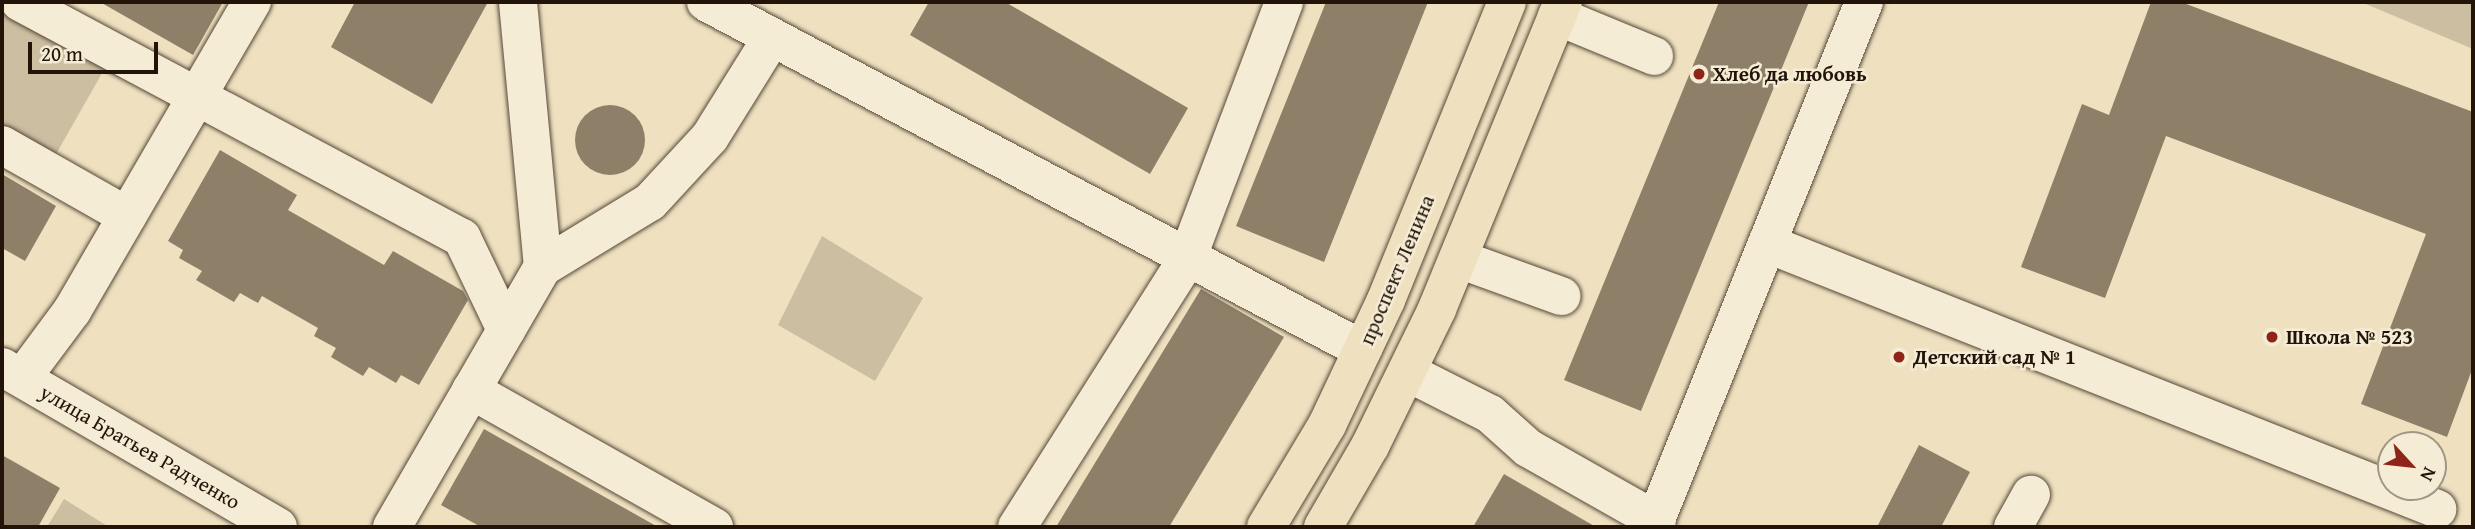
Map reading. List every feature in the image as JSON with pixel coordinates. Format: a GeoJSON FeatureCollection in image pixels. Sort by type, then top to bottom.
{"type":"FeatureCollection","features":[{"type":"Feature","properties":{"kind":"main road","name":"проспект Ленина"},"geometry":{"type":"LineString","coordinates":[[1266,527],[1326,425],[1363,350],[1507,2]]}},
{"type":"Feature","properties":{"kind":"main road"},"geometry":{"type":"LineString","coordinates":[[1323,527],[1407,372],[1459,259],[1560,9]]}},
{"type":"Feature","properties":{"kind":"street"},"geometry":{"type":"LineString","coordinates":[[20,2],[462,238],[506,330]]}},
{"type":"Feature","properties":{"kind":"street"},"geometry":{"type":"LineString","coordinates":[[12,373],[72,311],[195,94],[252,2]]}},
{"type":"Feature","properties":{"kind":"street"},"geometry":{"type":"LineString","coordinates":[[518,2],[543,267]]}},
{"type":"Feature","properties":{"kind":"street"},"geometry":{"type":"LineString","coordinates":[[706,2],[771,39],[1363,350]]}},
{"type":"Feature","properties":{"kind":"street"},"geometry":{"type":"LineString","coordinates":[[1017,527],[1187,259],[1284,2]]}},
{"type":"Feature","properties":{"kind":"street"},"geometry":{"type":"LineString","coordinates":[[1407,372],[1490,414],[1528,448],[1655,524],[1864,2]]}},
{"type":"Feature","properties":{"kind":"street"},"geometry":{"type":"LineString","coordinates":[[1560,9],[1654,56]]}},
{"type":"Feature","properties":{"kind":"street"},"geometry":{"type":"LineString","coordinates":[[391,527],[543,267],[650,202],[709,137],[771,39]]}},
{"type":"Feature","properties":{"kind":"street"},"geometry":{"type":"LineString","coordinates":[[2,145],[127,216]]}},
{"type":"Feature","properties":{"kind":"street"},"geometry":{"type":"LineString","coordinates":[[1768,244],[2437,509]]}},
{"type":"Feature","properties":{"kind":"street"},"geometry":{"type":"LineString","coordinates":[[1459,259],[1561,296]]}},
{"type":"Feature","properties":{"kind":"street","name":"улица Братьев Радченко"},"geometry":{"type":"LineString","coordinates":[[12,373],[278,527]]}},
{"type":"Feature","properties":{"kind":"street"},"geometry":{"type":"LineString","coordinates":[[471,390],[714,527]]}},
{"type":"Feature","properties":{"kind":"shaded area"},"geometry":{"type":"Polygon","coordinates":[[[2361,2],[2473,2],[2473,49],[2361,2]]]}},
{"type":"Feature","properties":{"kind":"shaded area"},"geometry":{"type":"Polygon","coordinates":[[[2,12],[105,68],[55,156],[2,127],[2,12]]]}},
{"type":"Feature","properties":{"kind":"shaded area"},"geometry":{"type":"Polygon","coordinates":[[[822,236],[923,298],[875,381],[778,325],[822,236]]]}},
{"type":"Feature","properties":{"kind":"shaded area"},"geometry":{"type":"Polygon","coordinates":[[[64,499],[109,527],[47,527],[64,499]]]}},
{"type":"Feature","properties":{"kind":"building"},"geometry":{"type":"Polygon","coordinates":[[[100,2],[223,2],[193,55],[100,2]]]}},
{"type":"Feature","properties":{"kind":"building"},"geometry":{"type":"Polygon","coordinates":[[[355,2],[488,2],[432,104],[331,47],[355,2]]]}},
{"type":"Feature","properties":{"kind":"building"},"geometry":{"type":"Polygon","coordinates":[[[929,2],[1005,2],[1188,108],[1150,174],[910,35],[929,2]]]}},
{"type":"Feature","properties":{"kind":"building"},"geometry":{"type":"Polygon","coordinates":[[[1326,2],[1428,2],[1324,262],[1236,226],[1326,2]]]}},
{"type":"Feature","properties":{"kind":"building"},"geometry":{"type":"Polygon","coordinates":[[[1719,2],[1809,2],[1641,411],[1564,380],[1719,2]]]}},
{"type":"Feature","properties":{"kind":"building"},"geometry":{"type":"Polygon","coordinates":[[[2151,2],[2181,2],[2473,112],[2473,367],[2447,437],[2447,431],[2431,431],[2361,404],[2426,234],[2166,136],[2105,298],[2021,267],[2082,104],[2109,115],[2151,2]]]}},
{"type":"Feature","properties":{"kind":"building"},"geometry":{"type":"Polygon","coordinates":[[[610,105],[629,111],[639,121],[645,140],[639,159],[629,169],[610,175],[591,169],[581,159],[575,140],[581,121],[591,111],[610,105]]]}},
{"type":"Feature","properties":{"kind":"building"},"geometry":{"type":"Polygon","coordinates":[[[220,150],[297,195],[288,210],[384,265],[393,251],[463,291],[468,300],[419,385],[401,375],[396,383],[369,367],[363,376],[331,357],[336,348],[314,336],[318,328],[262,296],[258,303],[240,293],[234,302],[196,280],[202,271],[179,258],[183,250],[168,241],[220,150]]]}},
{"type":"Feature","properties":{"kind":"building"},"geometry":{"type":"Polygon","coordinates":[[[2,174],[56,206],[25,261],[2,248],[2,174]]]}},
{"type":"Feature","properties":{"kind":"building"},"geometry":{"type":"Polygon","coordinates":[[[1201,289],[1284,337],[1169,527],[1056,527],[1201,289]]]}},
{"type":"Feature","properties":{"kind":"building"},"geometry":{"type":"Polygon","coordinates":[[[484,429],[658,527],[481,527],[441,505],[484,429]]]}},
{"type":"Feature","properties":{"kind":"building"},"geometry":{"type":"Polygon","coordinates":[[[1919,445],[1970,472],[1941,527],[1877,527],[1919,445]]]}},
{"type":"Feature","properties":{"kind":"building"},"geometry":{"type":"Polygon","coordinates":[[[2,455],[60,488],[38,527],[2,527],[2,455]]]}},
{"type":"Feature","properties":{"kind":"building"},"geometry":{"type":"Polygon","coordinates":[[[1504,474],[1596,527],[1473,527],[1504,474]]]}},
{"type":"Feature","properties":{"kind":"place","name":"Хлеб да любовь"},"geometry":{"type":"Point","coordinates":[1699,74]}},
{"type":"Feature","properties":{"kind":"place","name":"Школа № 523"},"geometry":{"type":"Point","coordinates":[2272,337]}},
{"type":"Feature","properties":{"kind":"place","name":"Детский сад № 1"},"geometry":{"type":"Point","coordinates":[1899,357]}}]}
